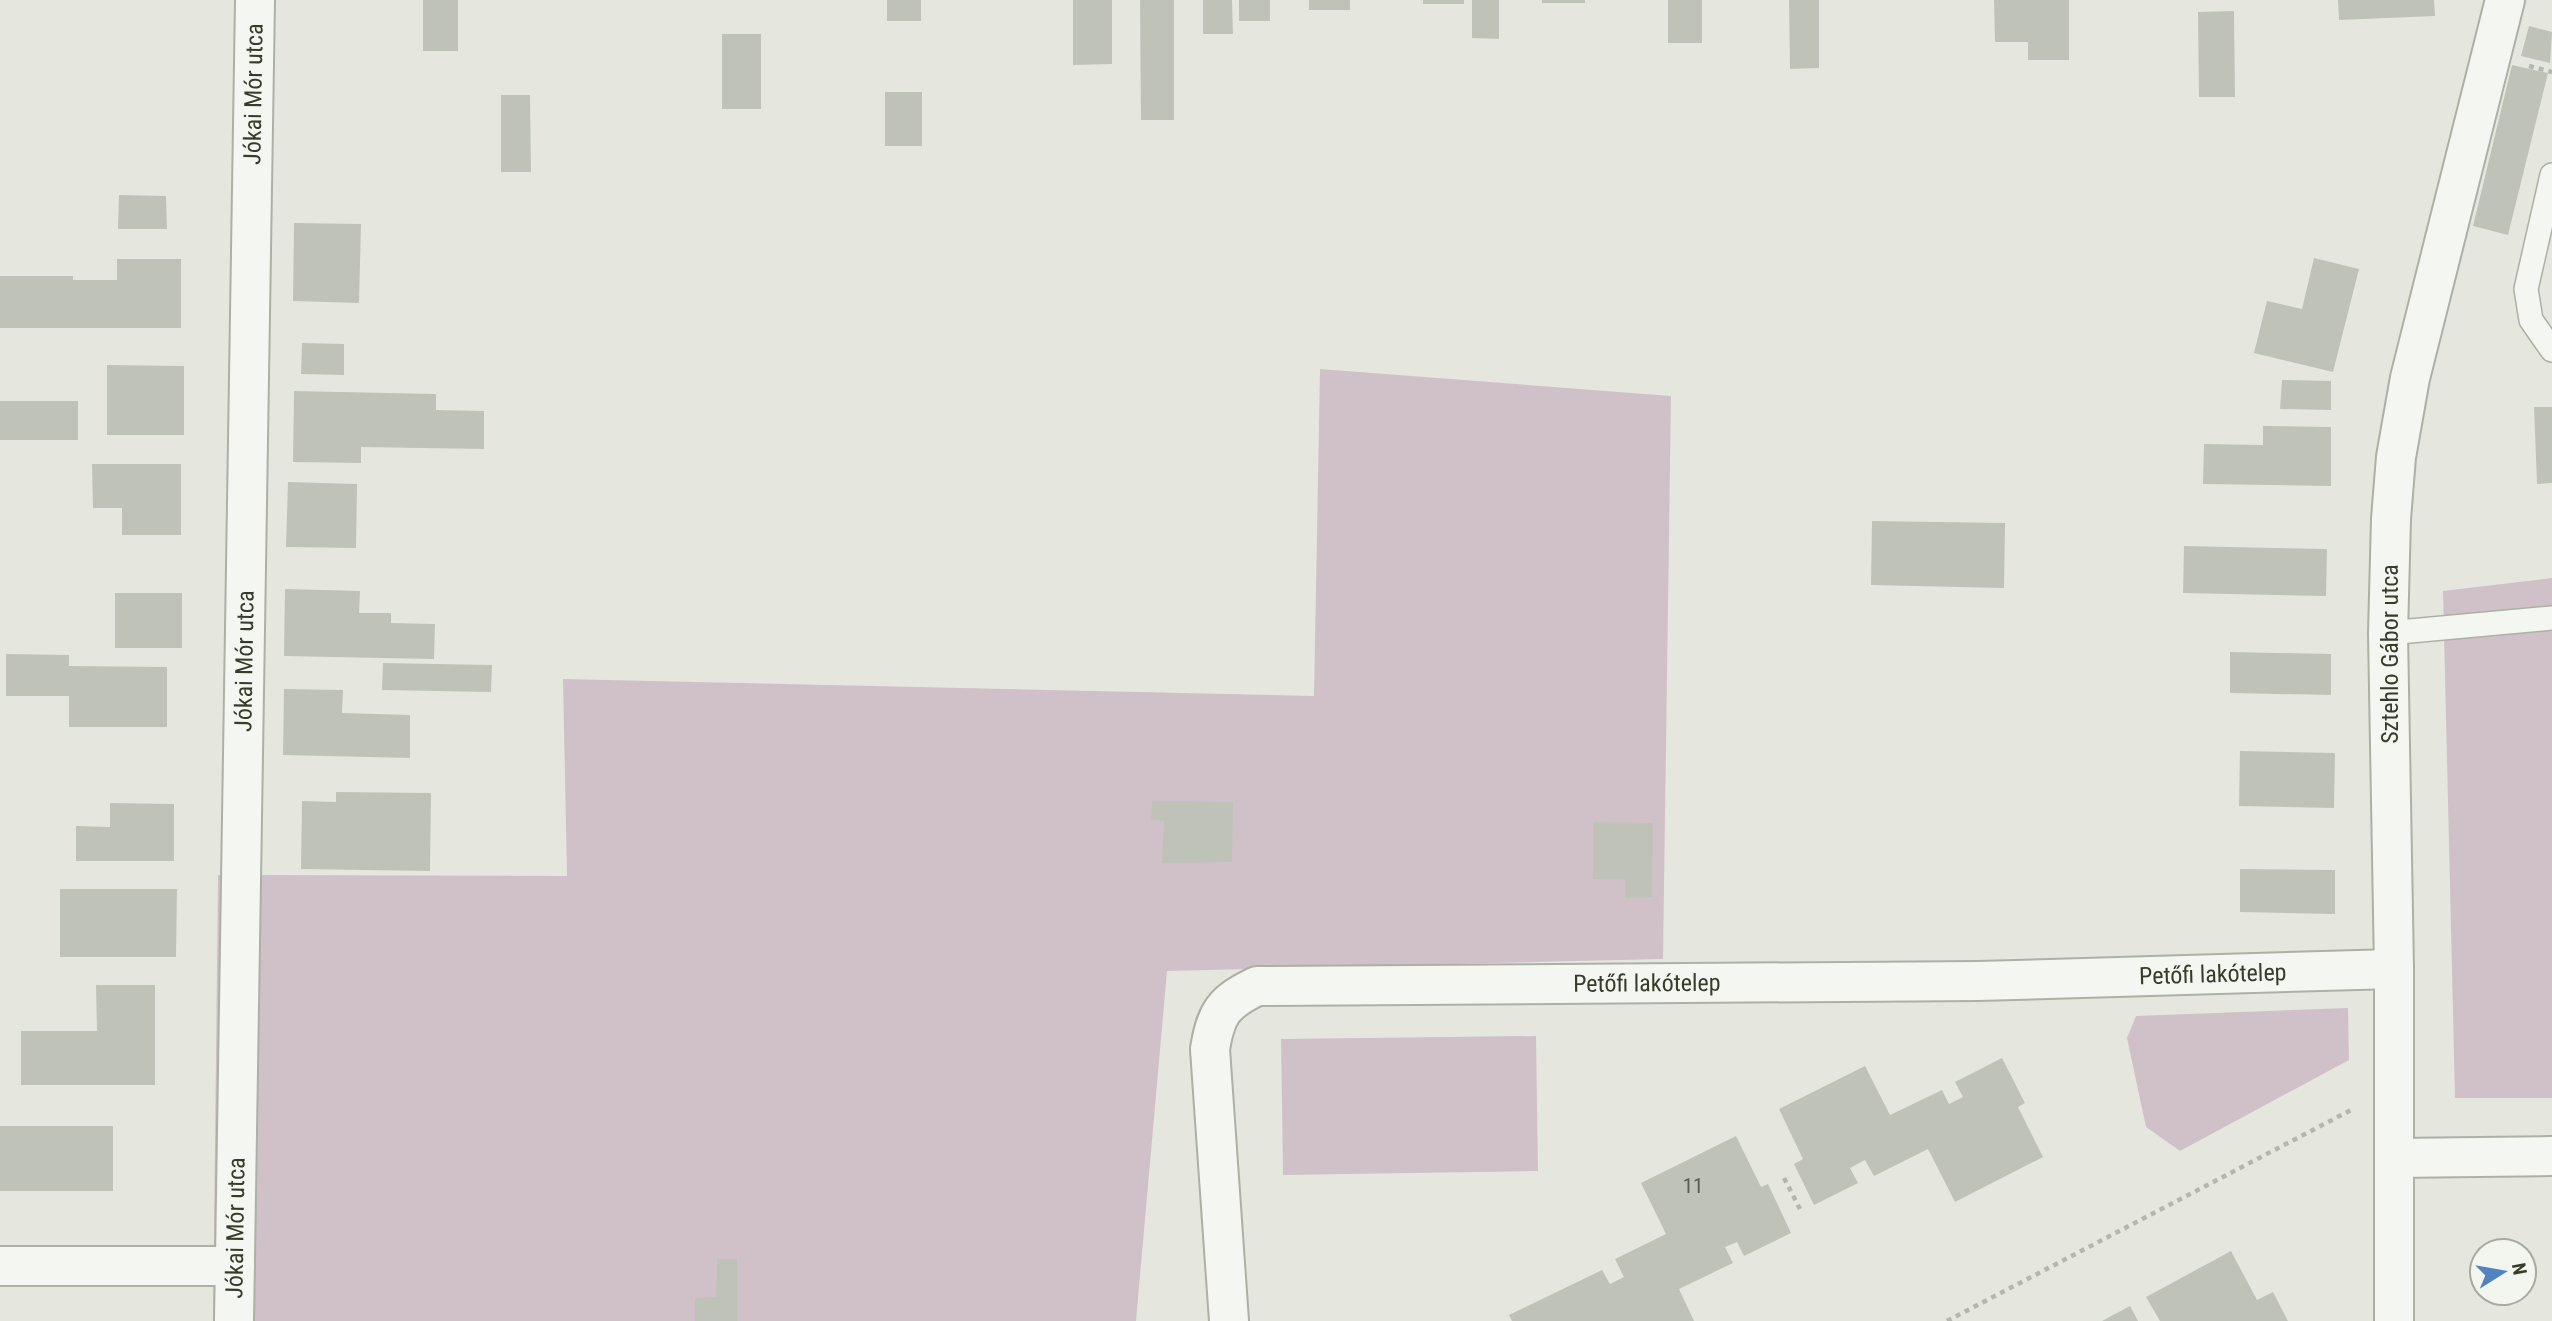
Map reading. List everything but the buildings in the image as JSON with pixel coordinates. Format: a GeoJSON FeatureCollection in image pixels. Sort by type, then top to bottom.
{"type":"FeatureCollection","features":[{"type":"Feature","properties":{"kind":"street","name":"Jókai Mór utca"},"geometry":{"type":"LineString","coordinates":[[234,1321],[256,0]]}},
{"type":"Feature","properties":{"kind":"street","name":"Sztehlo Gábor utca"},"geometry":{"type":"LineString","coordinates":[[2394,1321],[2394,969],[2388,633],[2391,519],[2396,457],[2408,391],[2505,0]]}},
{"type":"Feature","properties":{"kind":"street","name":"Petőfi lakótelep"},"geometry":{"type":"LineString","coordinates":[[1229,1321],[1210,1049],[1221,1011],[1236,997],[1258,986],[1978,981],[2394,969]]}},
{"type":"Feature","properties":{"kind":"street"},"geometry":{"type":"LineString","coordinates":[[2395,1158],[2552,1156]]}},
{"type":"Feature","properties":{"kind":"street"},"geometry":{"type":"LineString","coordinates":[[0,1266],[234,1266]]}},
{"type":"Feature","properties":{"kind":"lane"},"geometry":{"type":"LineString","coordinates":[[2552,175],[2526,289],[2531,320],[2552,350]]}},
{"type":"Feature","properties":{"kind":"lane"},"geometry":{"type":"LineString","coordinates":[[2388,633],[2552,618]]}},
{"type":"Feature","properties":{"kind":"path"},"geometry":{"type":"LineString","coordinates":[[1947,1321],[2395,1087]]}},
{"type":"Feature","properties":{"kind":"path"},"geometry":{"type":"LineString","coordinates":[[1784,1178],[1800,1209]]}},
{"type":"Feature","properties":{"kind":"shaded area"},"geometry":{"type":"Polygon","coordinates":[[[1320,369],[1671,396],[1663,959],[1167,971],[1136,1321],[213,1321],[218,875],[567,876],[563,679],[1314,696],[1320,369]]]}},
{"type":"Feature","properties":{"kind":"shaded area"},"geometry":{"type":"Polygon","coordinates":[[[2552,578],[2552,1098],[2455,1098],[2443,591],[2552,578]]]}},
{"type":"Feature","properties":{"kind":"shaded area"},"geometry":{"type":"Polygon","coordinates":[[[2348,1008],[2349,1060],[2180,1151],[2146,1127],[2127,1038],[2136,1016],[2348,1008]]]}},
{"type":"Feature","properties":{"kind":"shaded area"},"geometry":{"type":"Polygon","coordinates":[[[1536,1036],[1538,1171],[1283,1175],[1281,1039],[1536,1036]]]}}]}
